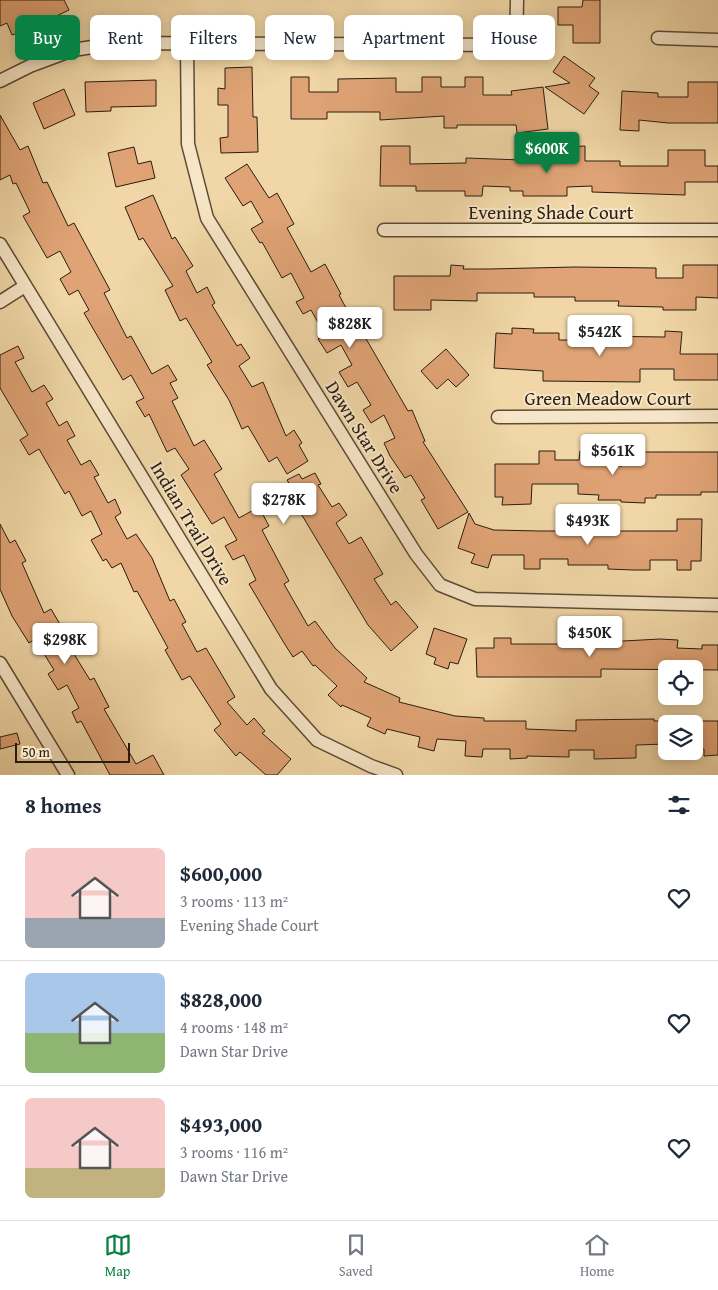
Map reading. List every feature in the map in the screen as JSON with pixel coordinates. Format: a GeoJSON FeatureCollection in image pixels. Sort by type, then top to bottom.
{"type":"FeatureCollection","features":[{"type":"Feature","properties":{"kind":"street"},"geometry":{"type":"LineString","coordinates":[[255,43],[516,45],[517,0]]}},
{"type":"Feature","properties":{"kind":"street"},"geometry":{"type":"LineString","coordinates":[[658,38],[718,40]]}},
{"type":"Feature","properties":{"kind":"street"},"geometry":{"type":"LineString","coordinates":[[0,81],[30,66],[73,50],[118,43],[171,43]]}},
{"type":"Feature","properties":{"kind":"street","name":"Dawn Star Drive"},"geometry":{"type":"LineString","coordinates":[[187,60],[188,144],[207,218],[416,554],[440,585],[475,600],[718,605]]}},
{"type":"Feature","properties":{"kind":"street","name":"Evening Shade Court"},"geometry":{"type":"LineString","coordinates":[[384,230],[718,230]]}},
{"type":"Feature","properties":{"kind":"street","name":"Indian Trail Drive"},"geometry":{"type":"LineString","coordinates":[[0,244],[271,689],[317,740],[371,766],[396,775]]}},
{"type":"Feature","properties":{"kind":"street"},"geometry":{"type":"LineString","coordinates":[[0,302],[26,286]]}},
{"type":"Feature","properties":{"kind":"street","name":"Green Meadow Court"},"geometry":{"type":"LineString","coordinates":[[498,417],[718,416]]}},
{"type":"Feature","properties":{"kind":"street"},"geometry":{"type":"LineString","coordinates":[[1,668],[68,775]]}},
{"type":"Feature","properties":{"kind":"building"},"geometry":{"type":"Polygon","coordinates":[[[0,0],[64,0],[69,10],[59,15],[15,15],[15,34],[12,35],[7,23],[0,26],[0,0]]]}},
{"type":"Feature","properties":{"kind":"building"},"geometry":{"type":"Polygon","coordinates":[[[583,0],[600,0],[600,43],[573,43],[573,25],[558,25],[558,7],[582,7],[583,0]]]}},
{"type":"Feature","properties":{"kind":"building"},"geometry":{"type":"Polygon","coordinates":[[[564,56],[595,78],[589,86],[599,93],[584,114],[545,87],[570,83],[553,72],[564,56]]]}},
{"type":"Feature","properties":{"kind":"building"},"geometry":{"type":"Polygon","coordinates":[[[252,67],[253,117],[257,117],[258,152],[221,153],[220,138],[228,137],[228,105],[218,105],[218,88],[225,89],[225,68],[252,67]]]}},
{"type":"Feature","properties":{"kind":"building"},"geometry":{"type":"Polygon","coordinates":[[[291,77],[309,77],[309,92],[338,92],[338,79],[396,78],[396,92],[422,92],[422,77],[441,77],[441,87],[465,87],[465,77],[483,77],[483,95],[512,95],[511,91],[543,87],[548,129],[517,133],[516,125],[457,125],[457,128],[444,128],[444,116],[380,120],[380,112],[327,112],[327,119],[291,119],[291,77]]]}},
{"type":"Feature","properties":{"kind":"building"},"geometry":{"type":"Polygon","coordinates":[[[156,80],[156,106],[111,107],[111,111],[86,112],[85,82],[156,80]]]}},
{"type":"Feature","properties":{"kind":"building"},"geometry":{"type":"Polygon","coordinates":[[[688,82],[718,82],[718,123],[668,123],[639,120],[639,131],[620,130],[622,91],[658,93],[658,97],[688,97],[688,82]]]}},
{"type":"Feature","properties":{"kind":"building"},"geometry":{"type":"Polygon","coordinates":[[[64,89],[75,115],[44,129],[33,103],[64,89]]]}},
{"type":"Feature","properties":{"kind":"building"},"geometry":{"type":"Polygon","coordinates":[[[0,115],[20,150],[28,146],[43,183],[47,182],[68,226],[74,223],[110,290],[104,293],[127,338],[131,336],[152,374],[168,365],[177,380],[170,383],[178,398],[172,401],[194,446],[204,440],[222,469],[214,474],[239,518],[259,507],[269,526],[262,530],[289,581],[284,584],[308,626],[315,621],[335,648],[367,678],[364,682],[400,698],[399,702],[455,716],[484,718],[484,721],[526,721],[526,729],[576,731],[576,720],[654,719],[654,721],[658,721],[658,744],[636,745],[636,758],[594,759],[594,750],[569,750],[569,757],[527,756],[527,758],[510,759],[510,749],[483,749],[482,757],[465,756],[466,741],[437,739],[434,751],[418,747],[420,737],[387,729],[385,734],[367,726],[371,718],[342,705],[341,707],[328,695],[337,686],[315,665],[313,666],[302,651],[293,657],[249,584],[256,580],[244,555],[233,560],[225,546],[237,540],[224,517],[212,524],[181,475],[189,469],[175,448],[167,452],[149,414],[145,417],[136,402],[144,398],[131,375],[123,380],[84,313],[89,310],[78,290],[69,295],[60,279],[71,272],[60,251],[47,258],[23,216],[30,212],[16,183],[13,184],[10,175],[0,180],[0,115]]]}},
{"type":"Feature","properties":{"kind":"building"},"geometry":{"type":"Polygon","coordinates":[[[381,146],[410,146],[410,164],[466,163],[466,158],[550,161],[550,159],[566,159],[566,147],[585,146],[585,161],[620,161],[620,166],[668,166],[668,150],[705,150],[705,166],[718,166],[718,182],[685,182],[685,195],[592,192],[592,186],[567,187],[567,196],[523,196],[523,191],[510,191],[510,187],[483,186],[482,196],[465,196],[465,191],[416,191],[416,186],[380,186],[381,146]]]}},
{"type":"Feature","properties":{"kind":"building"},"geometry":{"type":"Polygon","coordinates":[[[134,147],[138,164],[151,161],[155,178],[116,187],[108,153],[134,147]]]}},
{"type":"Feature","properties":{"kind":"building"},"geometry":{"type":"Polygon","coordinates":[[[247,164],[269,198],[277,193],[294,224],[287,228],[311,272],[325,264],[341,294],[339,295],[363,339],[365,337],[408,411],[412,410],[425,441],[423,442],[468,512],[438,529],[421,500],[425,498],[411,475],[405,478],[390,456],[384,443],[395,438],[384,415],[371,423],[363,410],[371,405],[357,382],[348,387],[339,372],[352,365],[341,345],[327,353],[318,339],[325,335],[311,310],[303,314],[296,302],[304,298],[291,273],[282,278],[262,242],[260,243],[251,229],[263,222],[251,201],[243,206],[225,178],[247,164]]]}},
{"type":"Feature","properties":{"kind":"building"},"geometry":{"type":"Polygon","coordinates":[[[153,195],[172,239],[175,237],[193,266],[186,271],[197,293],[207,287],[215,303],[212,305],[237,346],[241,344],[250,358],[239,366],[252,387],[263,382],[286,436],[294,430],[302,443],[299,445],[308,461],[287,474],[277,457],[269,462],[248,426],[242,429],[229,400],[207,365],[212,362],[186,318],[180,321],[165,290],[173,286],[143,238],[139,240],[125,207],[153,195]]]}},
{"type":"Feature","properties":{"kind":"building"},"geometry":{"type":"Polygon","coordinates":[[[451,265],[464,266],[463,269],[656,268],[656,278],[683,278],[683,265],[718,265],[718,298],[696,297],[696,310],[663,310],[663,307],[618,306],[619,301],[575,301],[575,297],[534,297],[534,293],[477,293],[477,301],[431,300],[431,310],[394,310],[394,276],[450,276],[451,265]]]}},
{"type":"Feature","properties":{"kind":"building"},"geometry":{"type":"Polygon","coordinates":[[[512,328],[534,329],[533,333],[559,333],[559,340],[584,340],[584,336],[665,337],[665,331],[682,332],[680,354],[718,354],[718,380],[674,380],[674,369],[640,369],[640,382],[543,381],[543,371],[494,368],[496,333],[512,334],[512,328]]]}},
{"type":"Feature","properties":{"kind":"building"},"geometry":{"type":"Polygon","coordinates":[[[18,346],[24,358],[15,362],[32,392],[44,385],[53,399],[46,403],[59,426],[67,421],[75,436],[67,440],[81,465],[90,460],[99,475],[94,477],[108,503],[115,499],[121,513],[115,517],[127,539],[136,534],[152,558],[170,601],[174,599],[186,622],[182,624],[197,652],[206,648],[235,697],[227,702],[247,725],[254,718],[265,731],[262,733],[291,759],[277,775],[266,775],[240,752],[236,756],[214,730],[221,724],[190,676],[182,680],[165,650],[168,648],[137,591],[134,592],[121,563],[112,568],[106,559],[103,561],[91,540],[102,534],[91,511],[82,516],[69,491],[65,494],[39,449],[29,455],[20,440],[28,435],[0,388],[0,355],[18,346]]]}},
{"type":"Feature","properties":{"kind":"building"},"geometry":{"type":"Polygon","coordinates":[[[446,349],[469,375],[456,387],[448,379],[437,389],[421,371],[446,349]]]}},
{"type":"Feature","properties":{"kind":"building"},"geometry":{"type":"Polygon","coordinates":[[[539,451],[555,451],[555,460],[579,460],[580,451],[596,451],[596,465],[622,466],[623,452],[718,452],[718,492],[701,492],[701,495],[656,495],[656,498],[645,498],[645,503],[621,502],[621,500],[598,500],[599,495],[578,494],[578,484],[532,484],[531,504],[502,505],[503,497],[495,497],[495,464],[539,464],[539,451]]]}},
{"type":"Feature","properties":{"kind":"building"},"geometry":{"type":"Polygon","coordinates":[[[315,473],[321,484],[318,485],[332,507],[339,503],[347,515],[336,523],[349,544],[361,537],[383,574],[374,579],[391,605],[396,601],[418,627],[391,651],[368,625],[297,507],[301,504],[287,480],[299,474],[302,479],[315,473]]]}},
{"type":"Feature","properties":{"kind":"building"},"geometry":{"type":"Polygon","coordinates":[[[469,513],[475,524],[494,530],[677,531],[677,519],[702,519],[701,561],[691,561],[691,570],[677,570],[677,560],[650,560],[650,570],[633,570],[608,569],[608,565],[568,565],[568,559],[540,559],[540,569],[524,569],[524,555],[492,555],[488,568],[471,563],[475,554],[458,548],[469,513]]]}},
{"type":"Feature","properties":{"kind":"building"},"geometry":{"type":"Polygon","coordinates":[[[0,524],[10,543],[15,540],[26,561],[22,563],[44,613],[51,609],[64,631],[61,633],[90,680],[94,678],[109,707],[104,709],[136,764],[153,755],[164,775],[110,775],[81,721],[77,723],[72,712],[79,708],[67,685],[58,690],[48,674],[54,670],[35,639],[29,643],[12,616],[0,589],[0,524]]]}},
{"type":"Feature","properties":{"kind":"building"},"geometry":{"type":"Polygon","coordinates":[[[434,628],[467,639],[458,664],[450,662],[448,669],[434,664],[436,658],[426,654],[434,628]]]}},
{"type":"Feature","properties":{"kind":"building"},"geometry":{"type":"Polygon","coordinates":[[[494,638],[511,638],[511,644],[678,640],[677,648],[702,649],[702,645],[718,645],[718,670],[703,670],[703,660],[658,660],[658,669],[601,669],[601,677],[477,677],[476,648],[494,648],[494,638]]]}},
{"type":"Feature","properties":{"kind":"building"},"geometry":{"type":"Polygon","coordinates":[[[703,721],[718,721],[718,755],[704,756],[703,721]]]}},
{"type":"Feature","properties":{"kind":"building"},"geometry":{"type":"Polygon","coordinates":[[[17,733],[20,744],[0,749],[0,737],[17,733]]]}}]}
